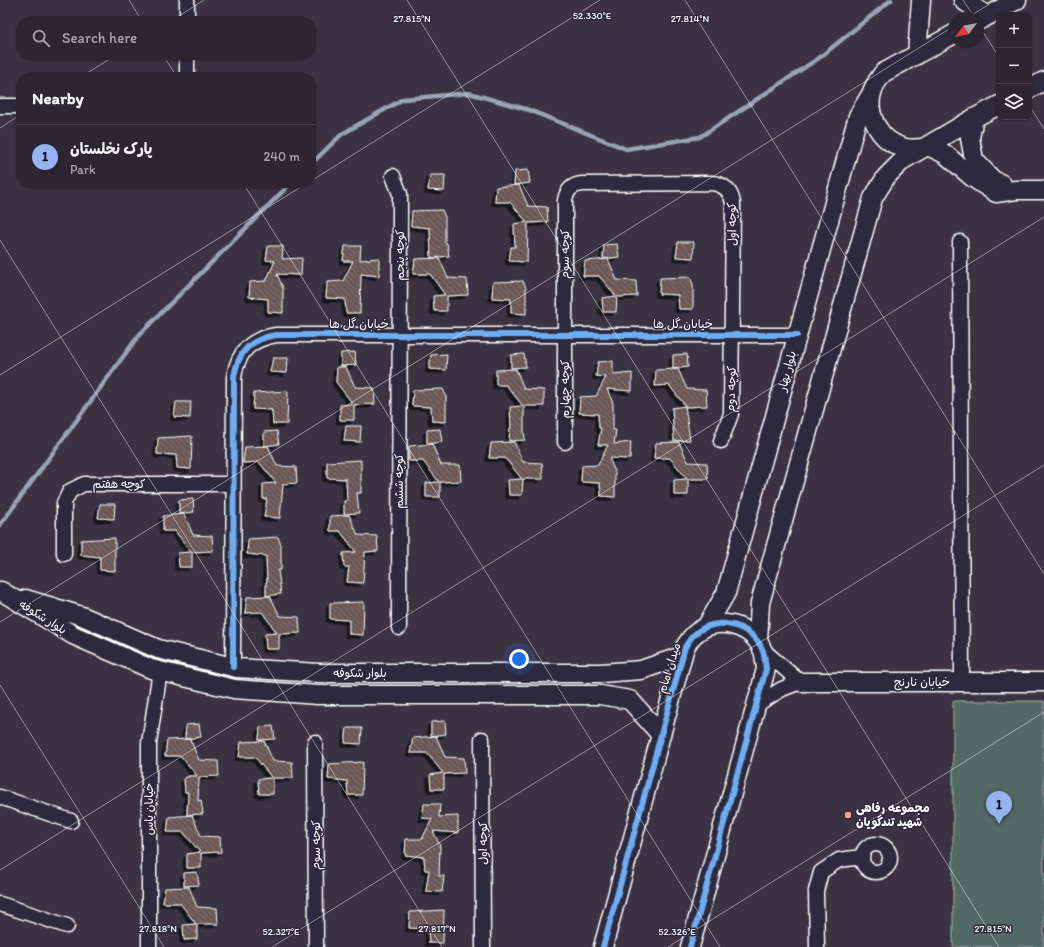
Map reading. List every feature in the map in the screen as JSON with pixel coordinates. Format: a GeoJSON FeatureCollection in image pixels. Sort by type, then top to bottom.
{"type":"FeatureCollection","features":[{"type":"Feature","properties":{"kind":"street"},"geometry":{"type":"LineString","coordinates":[[187,0],[187,16]]}},
{"type":"Feature","properties":{"kind":"street"},"geometry":{"type":"LineString","coordinates":[[917,55],[921,0]]}},
{"type":"Feature","properties":{"kind":"street"},"geometry":{"type":"LineString","coordinates":[[963,0],[977,12]]}},
{"type":"Feature","properties":{"kind":"street"},"geometry":{"type":"LineString","coordinates":[[984,17],[1017,0]]}},
{"type":"Feature","properties":{"kind":"street","name":"بلوار بهار"},"geometry":{"type":"LineString","coordinates":[[706,627],[726,593],[858,116],[883,73],[948,37]]}},
{"type":"Feature","properties":{"kind":"street"},"geometry":{"type":"LineString","coordinates":[[187,60],[187,72]]}},
{"type":"Feature","properties":{"kind":"street"},"geometry":{"type":"LineString","coordinates":[[1032,87],[1044,81]]}},
{"type":"Feature","properties":{"kind":"street"},"geometry":{"type":"LineString","coordinates":[[872,91],[870,101],[874,121],[879,130],[894,144],[904,148],[914,149],[926,147],[945,154],[972,178],[996,193],[1016,190],[1044,190]]}},
{"type":"Feature","properties":{"kind":"street"},"geometry":{"type":"LineString","coordinates":[[0,106],[16,106]]}},
{"type":"Feature","properties":{"kind":"street"},"geometry":{"type":"LineString","coordinates":[[690,947],[766,669],[765,660],[760,646],[760,603],[873,198],[886,177],[903,160],[996,107]]}},
{"type":"Feature","properties":{"kind":"street"},"geometry":{"type":"LineString","coordinates":[[974,118],[970,138],[974,160],[993,180],[1016,190]]}},
{"type":"Feature","properties":{"kind":"street","name":"کوچه پنجم"},"geometry":{"type":"LineString","coordinates":[[393,176],[400,194],[400,335]]}},
{"type":"Feature","properties":{"kind":"street","name":"کوچه اول"},"geometry":{"type":"LineString","coordinates":[[582,184],[712,183],[721,185],[728,190],[731,194],[733,202],[732,335]]}},
{"type":"Feature","properties":{"kind":"street","name":"کوچه سوم"},"geometry":{"type":"LineString","coordinates":[[565,335],[566,197],[572,187],[582,184]]}},
{"type":"Feature","properties":{"kind":"street"},"geometry":{"type":"LineString","coordinates":[[960,242],[962,682]]}},
{"type":"Feature","properties":{"kind":"street","name":"خیابان گل ها"},"geometry":{"type":"LineString","coordinates":[[233,667],[234,376],[240,356],[255,341],[265,336],[276,334],[797,335]]}},
{"type":"Feature","properties":{"kind":"street","name":"کوچه ششم"},"geometry":{"type":"LineString","coordinates":[[399,628],[400,335]]}},
{"type":"Feature","properties":{"kind":"street","name":"کوچه چهارم"},"geometry":{"type":"LineString","coordinates":[[565,335],[565,442]]}},
{"type":"Feature","properties":{"kind":"street","name":"کوچه دوم"},"geometry":{"type":"LineString","coordinates":[[721,441],[731,414],[732,335]]}},
{"type":"Feature","properties":{"kind":"street","name":"کوچه هفتم"},"geometry":{"type":"LineString","coordinates":[[64,554],[64,503],[70,491],[84,484],[233,484]]}},
{"type":"Feature","properties":{"kind":"street","name":"بلوار شکوفه"},"geometry":{"type":"LineString","coordinates":[[661,735],[630,700],[600,695],[318,695],[234,689],[151,669],[73,635],[1,591],[82,616],[158,649],[233,667],[319,673],[601,673],[641,670],[682,656]]}},
{"type":"Feature","properties":{"kind":"street","name":"میدان امام"},"geometry":{"type":"LineString","coordinates":[[604,947],[685,647],[697,632],[715,624],[724,623],[734,625],[751,634],[760,646]]}},
{"type":"Feature","properties":{"kind":"street"},"geometry":{"type":"LineString","coordinates":[[756,705],[782,689],[800,682],[760,646]]}},
{"type":"Feature","properties":{"kind":"street","name":"خیابان یاس"},"geometry":{"type":"LineString","coordinates":[[149,947],[148,743],[160,671]]}},
{"type":"Feature","properties":{"kind":"street","name":"خیابان نارنج"},"geometry":{"type":"LineString","coordinates":[[800,682],[1044,682]]}},
{"type":"Feature","properties":{"kind":"street","name":"کوچه اول"},"geometry":{"type":"LineString","coordinates":[[482,739],[483,947]]}},
{"type":"Feature","properties":{"kind":"street","name":"کوچه سوم"},"geometry":{"type":"LineString","coordinates":[[315,742],[316,947]]}},
{"type":"Feature","properties":{"kind":"street"},"geometry":{"type":"LineString","coordinates":[[0,797],[71,822]]}},
{"type":"Feature","properties":{"kind":"street"},"geometry":{"type":"LineString","coordinates":[[817,947],[816,890],[821,872],[839,860],[862,857]]}},
{"type":"Feature","properties":{"kind":"street"},"geometry":{"type":"LineString","coordinates":[[0,904],[67,926]]}},
{"type":"Feature","properties":{"kind":"green space"},"geometry":{"type":"Polygon","coordinates":[[[953,701],[1044,701],[1044,947],[953,947],[953,701]]]}},
{"type":"Feature","properties":{"kind":"building"},"geometry":{"type":"Polygon","coordinates":[[[528,170],[530,183],[514,185],[515,171],[528,170]]]}},
{"type":"Feature","properties":{"kind":"building"},"geometry":{"type":"Polygon","coordinates":[[[430,175],[445,175],[444,191],[428,190],[430,175]]]}},
{"type":"Feature","properties":{"kind":"building"},"geometry":{"type":"Polygon","coordinates":[[[519,185],[528,206],[547,207],[548,222],[528,223],[527,262],[509,261],[511,247],[515,247],[514,224],[527,222],[510,202],[495,202],[496,187],[519,185]]]}},
{"type":"Feature","properties":{"kind":"building"},"geometry":{"type":"Polygon","coordinates":[[[442,210],[445,217],[445,243],[447,243],[449,256],[431,258],[430,228],[411,226],[412,211],[442,210]]]}},
{"type":"Feature","properties":{"kind":"building"},"geometry":{"type":"Polygon","coordinates":[[[678,242],[694,242],[693,258],[676,257],[678,242]]]}},
{"type":"Feature","properties":{"kind":"building"},"geometry":{"type":"Polygon","coordinates":[[[617,244],[619,257],[603,259],[604,245],[617,244]]]}},
{"type":"Feature","properties":{"kind":"building"},"geometry":{"type":"Polygon","coordinates":[[[268,246],[283,246],[282,259],[302,258],[301,275],[277,274],[283,288],[283,313],[268,312],[268,299],[249,297],[250,282],[266,281],[275,261],[266,260],[268,246]]]}},
{"type":"Feature","properties":{"kind":"building"},"geometry":{"type":"Polygon","coordinates":[[[345,246],[361,246],[360,260],[379,258],[379,276],[361,274],[360,313],[346,313],[345,299],[326,298],[327,282],[343,281],[353,261],[343,261],[345,246]]]}},
{"type":"Feature","properties":{"kind":"building"},"geometry":{"type":"Polygon","coordinates":[[[439,258],[448,278],[467,279],[468,295],[447,296],[447,311],[434,311],[433,296],[445,295],[430,274],[413,274],[415,259],[439,258]]]}},
{"type":"Feature","properties":{"kind":"building"},"geometry":{"type":"Polygon","coordinates":[[[608,259],[617,280],[636,281],[637,296],[617,297],[616,312],[603,312],[602,298],[616,296],[599,276],[583,276],[585,261],[608,259]]]}},
{"type":"Feature","properties":{"kind":"building"},"geometry":{"type":"Polygon","coordinates":[[[690,277],[693,284],[693,309],[679,309],[678,295],[659,294],[660,278],[690,277]]]}},
{"type":"Feature","properties":{"kind":"building"},"geometry":{"type":"Polygon","coordinates":[[[523,281],[526,288],[526,314],[511,313],[511,299],[492,298],[493,282],[523,281]]]}},
{"type":"Feature","properties":{"kind":"building"},"geometry":{"type":"Polygon","coordinates":[[[355,352],[356,365],[341,366],[341,353],[355,352]]]}},
{"type":"Feature","properties":{"kind":"building"},"geometry":{"type":"Polygon","coordinates":[[[447,354],[446,370],[429,369],[431,355],[447,354]]]}},
{"type":"Feature","properties":{"kind":"building"},"geometry":{"type":"Polygon","coordinates":[[[524,354],[526,367],[511,368],[511,355],[524,354]]]}},
{"type":"Feature","properties":{"kind":"building"},"geometry":{"type":"Polygon","coordinates":[[[687,354],[688,367],[673,369],[673,355],[687,354]]]}},
{"type":"Feature","properties":{"kind":"building"},"geometry":{"type":"Polygon","coordinates":[[[273,358],[288,358],[287,373],[270,372],[273,358]]]}},
{"type":"Feature","properties":{"kind":"building"},"geometry":{"type":"Polygon","coordinates":[[[613,361],[613,375],[632,373],[632,391],[607,389],[613,403],[613,430],[616,430],[614,444],[631,442],[630,459],[609,458],[615,472],[615,497],[601,496],[600,483],[581,482],[582,466],[598,465],[608,445],[598,445],[601,428],[599,428],[598,414],[579,413],[580,397],[596,396],[606,377],[596,376],[598,362],[613,361]]]}},
{"type":"Feature","properties":{"kind":"building"},"geometry":{"type":"Polygon","coordinates":[[[337,367],[346,367],[355,387],[374,388],[375,404],[354,405],[354,420],[340,420],[340,405],[353,404],[336,382],[337,367]]]}},
{"type":"Feature","properties":{"kind":"building"},"geometry":{"type":"Polygon","coordinates":[[[516,369],[524,389],[544,390],[544,406],[524,406],[525,440],[509,441],[511,428],[510,407],[523,406],[506,385],[496,385],[496,370],[516,369]]]}},
{"type":"Feature","properties":{"kind":"building"},"geometry":{"type":"Polygon","coordinates":[[[678,369],[687,389],[706,390],[707,406],[686,407],[669,385],[655,386],[656,370],[678,369]]]}},
{"type":"Feature","properties":{"kind":"building"},"geometry":{"type":"Polygon","coordinates":[[[443,389],[446,396],[446,422],[432,421],[431,407],[412,406],[413,390],[443,389]]]}},
{"type":"Feature","properties":{"kind":"building"},"geometry":{"type":"Polygon","coordinates":[[[288,391],[287,424],[273,424],[272,410],[253,409],[254,393],[288,391]]]}},
{"type":"Feature","properties":{"kind":"building"},"geometry":{"type":"Polygon","coordinates":[[[176,402],[191,402],[190,418],[174,417],[176,402]]]}},
{"type":"Feature","properties":{"kind":"building"},"geometry":{"type":"Polygon","coordinates":[[[685,406],[690,440],[674,441],[672,408],[685,406]]]}},
{"type":"Feature","properties":{"kind":"building"},"geometry":{"type":"Polygon","coordinates":[[[346,426],[361,426],[360,442],[344,441],[346,426]]]}},
{"type":"Feature","properties":{"kind":"building"},"geometry":{"type":"Polygon","coordinates":[[[440,429],[442,442],[427,444],[427,430],[440,429]]]}},
{"type":"Feature","properties":{"kind":"building"},"geometry":{"type":"Polygon","coordinates":[[[277,431],[279,444],[264,446],[264,432],[277,431]]]}},
{"type":"Feature","properties":{"kind":"building"},"geometry":{"type":"Polygon","coordinates":[[[192,436],[191,469],[177,468],[176,455],[157,454],[158,438],[192,436]]]}},
{"type":"Feature","properties":{"kind":"building"},"geometry":{"type":"Polygon","coordinates":[[[514,442],[523,462],[542,463],[543,479],[523,479],[522,495],[509,495],[508,480],[522,479],[505,458],[489,458],[491,443],[514,442]]]}},
{"type":"Feature","properties":{"kind":"building"},"geometry":{"type":"Polygon","coordinates":[[[679,442],[688,462],[707,463],[708,479],[688,479],[688,495],[674,495],[674,480],[687,479],[670,458],[654,458],[656,443],[679,442]]]}},
{"type":"Feature","properties":{"kind":"building"},"geometry":{"type":"Polygon","coordinates":[[[432,444],[441,465],[460,465],[461,481],[440,482],[440,497],[426,497],[426,483],[439,482],[423,461],[409,461],[409,446],[432,444]]]}},
{"type":"Feature","properties":{"kind":"building"},"geometry":{"type":"Polygon","coordinates":[[[268,446],[277,466],[296,467],[297,483],[283,484],[280,518],[264,517],[267,499],[263,499],[263,484],[276,483],[259,462],[243,463],[245,447],[268,446]]]}},
{"type":"Feature","properties":{"kind":"building"},"geometry":{"type":"Polygon","coordinates":[[[361,460],[361,493],[357,493],[359,513],[344,514],[344,501],[347,500],[346,479],[327,478],[327,462],[361,460]]]}},
{"type":"Feature","properties":{"kind":"building"},"geometry":{"type":"Polygon","coordinates":[[[193,499],[194,512],[179,514],[179,500],[193,499]]]}},
{"type":"Feature","properties":{"kind":"building"},"geometry":{"type":"Polygon","coordinates":[[[100,504],[115,504],[114,519],[98,518],[100,504]]]}},
{"type":"Feature","properties":{"kind":"building"},"geometry":{"type":"Polygon","coordinates":[[[184,514],[193,535],[212,536],[213,551],[192,552],[192,567],[179,567],[178,553],[191,552],[175,531],[163,531],[163,516],[184,514]]]}},
{"type":"Feature","properties":{"kind":"building"},"geometry":{"type":"Polygon","coordinates":[[[349,515],[358,535],[377,536],[378,551],[365,552],[363,583],[347,582],[349,567],[344,567],[343,553],[356,552],[340,531],[330,531],[330,516],[349,515]]]}},
{"type":"Feature","properties":{"kind":"building"},"geometry":{"type":"Polygon","coordinates":[[[278,537],[281,545],[281,570],[278,570],[281,594],[266,596],[266,556],[247,554],[248,539],[278,537]]]}},
{"type":"Feature","properties":{"kind":"building"},"geometry":{"type":"Polygon","coordinates":[[[115,538],[115,571],[100,570],[100,557],[81,555],[81,540],[115,538]]]}},
{"type":"Feature","properties":{"kind":"building"},"geometry":{"type":"Polygon","coordinates":[[[270,596],[280,616],[299,617],[300,633],[279,634],[279,649],[266,649],[265,634],[277,633],[262,612],[245,613],[247,597],[270,596]]]}},
{"type":"Feature","properties":{"kind":"building"},"geometry":{"type":"Polygon","coordinates":[[[364,602],[363,635],[349,634],[349,620],[330,619],[330,603],[364,602]]]}},
{"type":"Feature","properties":{"kind":"building"},"geometry":{"type":"Polygon","coordinates":[[[445,721],[446,734],[431,736],[431,722],[445,721]]]}},
{"type":"Feature","properties":{"kind":"building"},"geometry":{"type":"Polygon","coordinates":[[[199,724],[201,737],[185,739],[186,725],[199,724]]]}},
{"type":"Feature","properties":{"kind":"building"},"geometry":{"type":"Polygon","coordinates":[[[273,726],[275,739],[259,740],[260,727],[273,726]]]}},
{"type":"Feature","properties":{"kind":"building"},"geometry":{"type":"Polygon","coordinates":[[[347,728],[362,728],[361,744],[345,743],[347,728]]]}},
{"type":"Feature","properties":{"kind":"building"},"geometry":{"type":"Polygon","coordinates":[[[436,736],[445,757],[464,758],[465,773],[444,774],[444,789],[431,789],[430,775],[443,773],[427,753],[410,753],[413,738],[436,736]]]}},
{"type":"Feature","properties":{"kind":"building"},"geometry":{"type":"Polygon","coordinates":[[[190,739],[199,760],[218,761],[219,776],[199,777],[198,801],[201,800],[203,814],[187,815],[188,792],[185,792],[184,778],[188,776],[197,776],[181,756],[165,756],[167,740],[190,739]]]}},
{"type":"Feature","properties":{"kind":"building"},"geometry":{"type":"Polygon","coordinates":[[[264,741],[273,761],[292,762],[293,778],[273,778],[273,794],[259,794],[258,779],[272,778],[255,757],[239,757],[241,742],[264,741]]]}},
{"type":"Feature","properties":{"kind":"building"},"geometry":{"type":"Polygon","coordinates":[[[363,762],[362,795],[348,795],[347,781],[328,779],[329,764],[363,762]]]}},
{"type":"Feature","properties":{"kind":"building"},"geometry":{"type":"Polygon","coordinates":[[[424,804],[440,804],[439,817],[458,816],[458,833],[433,831],[440,846],[439,876],[444,876],[442,892],[426,891],[429,870],[425,870],[424,857],[405,855],[406,839],[422,839],[432,819],[422,818],[424,804]]]}},
{"type":"Feature","properties":{"kind":"building"},"geometry":{"type":"Polygon","coordinates":[[[192,815],[201,836],[220,837],[221,852],[201,853],[201,868],[187,868],[187,854],[200,852],[183,832],[167,832],[169,817],[192,815]]]}},
{"type":"Feature","properties":{"kind":"building"},"geometry":{"type":"Polygon","coordinates":[[[197,872],[199,885],[184,886],[184,873],[197,872]]]}},
{"type":"Feature","properties":{"kind":"building"},"geometry":{"type":"Polygon","coordinates":[[[189,887],[197,907],[217,908],[218,924],[197,924],[197,939],[184,940],[183,925],[196,924],[180,903],[163,903],[165,888],[189,887]]]}},
{"type":"Feature","properties":{"kind":"building"},"geometry":{"type":"Polygon","coordinates":[[[444,910],[443,943],[429,943],[428,929],[409,928],[410,912],[444,910]]]}},
{"type":"Feature","properties":{"kind":"waterway"},"geometry":{"type":"LineString","coordinates":[[316,159],[342,134],[403,99],[469,93],[529,110],[626,149],[700,137],[819,58],[891,0]]}},
{"type":"Feature","properties":{"kind":"waterway"},"geometry":{"type":"LineString","coordinates":[[0,525],[139,335],[286,188]]}},
{"type":"Feature","properties":{"kind":"cycle path"},"geometry":{"type":"LineString","coordinates":[[233,667],[234,377],[242,353],[253,343],[276,335],[797,335]]}},
{"type":"Feature","properties":{"kind":"cycle path"},"geometry":{"type":"LineString","coordinates":[[603,947],[685,647],[696,633],[714,625],[724,624],[743,629],[758,642],[763,651],[766,669],[690,947]]}},
{"type":"Feature","properties":{"kind":"place","name":"مجموعه رفاهی شهید تندگویان"},"geometry":{"type":"Point","coordinates":[848,815]}},
{"type":"Feature","properties":{"kind":"place","name":"پارک نخلستان"},"geometry":{"type":"Point","coordinates":[999,824]}}]}
